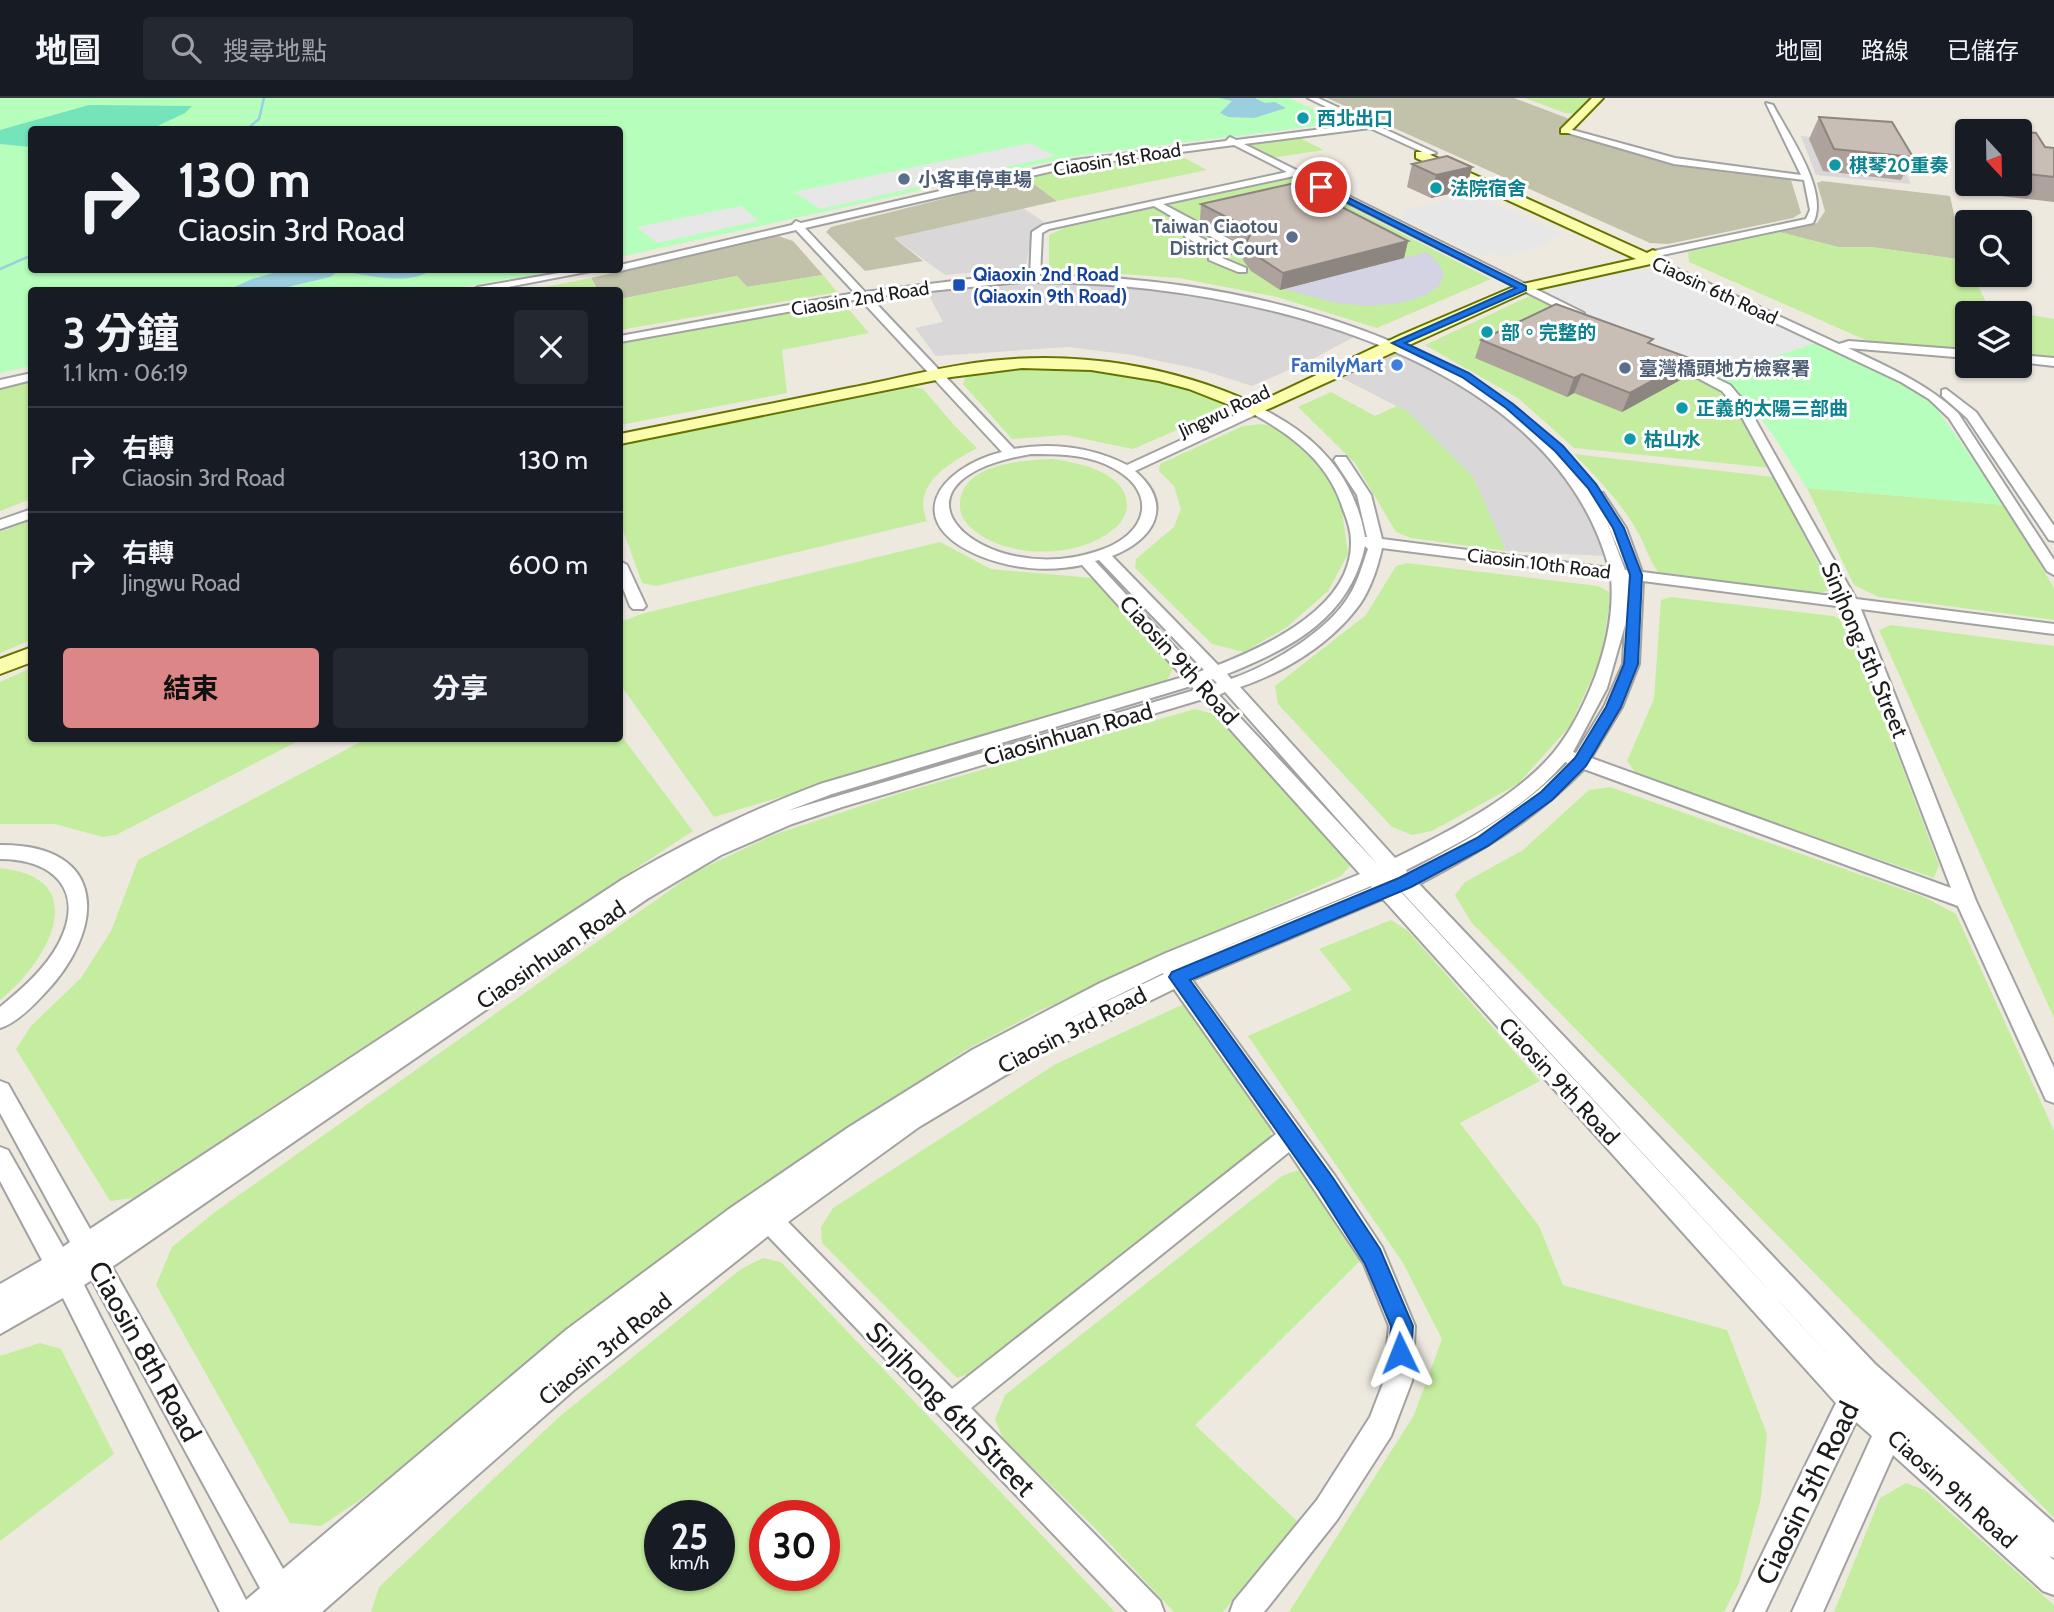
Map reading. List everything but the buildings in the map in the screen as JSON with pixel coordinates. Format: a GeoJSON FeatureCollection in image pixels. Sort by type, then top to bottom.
{"type":"FeatureCollection","features":[{"type":"Feature","properties":{"kind":"street","name":"Ciaosin 6th Road"},"geometry":{"type":"LineString","coordinates":[[1301,98],[1363,124]]}},
{"type":"Feature","properties":{"kind":"street","name":"Ciaosin 6th Road"},"geometry":{"type":"LineString","coordinates":[[1312,98],[1647,256],[1843,346],[1931,383],[1972,415],[2054,537]]}},
{"type":"Feature","properties":{"kind":"street"},"geometry":{"type":"LineString","coordinates":[[1598,98],[1565,131],[1674,161],[1807,177]]}},
{"type":"Feature","properties":{"kind":"street","name":"Jingwu Road"},"geometry":{"type":"LineString","coordinates":[[1112,463],[1253,404],[1517,284],[1810,221],[1815,209],[1807,177],[1769,105]]}},
{"type":"Feature","properties":{"kind":"street","name":"Ciaosin 1st Road"},"geometry":{"type":"LineString","coordinates":[[623,264],[1075,163],[1363,124]]}},
{"type":"Feature","properties":{"kind":"street"},"geometry":{"type":"LineString","coordinates":[[1233,141],[1597,324]]}},
{"type":"Feature","properties":{"kind":"street"},"geometry":{"type":"LineString","coordinates":[[1035,277],[1037,232],[1046,227],[1294,173]]}},
{"type":"Feature","properties":{"kind":"street"},"geometry":{"type":"LineString","coordinates":[[1159,206],[1203,231],[1189,234],[1212,247],[1220,245],[1228,252],[1213,258],[1245,269],[1223,276]]}},
{"type":"Feature","properties":{"kind":"street"},"geometry":{"type":"LineString","coordinates":[[793,227],[928,374],[995,457]]}},
{"type":"Feature","properties":{"kind":"street"},"geometry":{"type":"LineString","coordinates":[[511,287],[584,273]]}},
{"type":"Feature","properties":{"kind":"street","name":"Ciaosin 2nd Road"},"geometry":{"type":"LineString","coordinates":[[623,333],[856,295],[1035,277],[1126,284],[1249,302],[1386,342]]}},
{"type":"Feature","properties":{"kind":"street","name":"Ciaosin 2nd Road"},"geometry":{"type":"LineString","coordinates":[[623,338],[856,295]]}},
{"type":"Feature","properties":{"kind":"street","name":"Ciaosin 3rd Road"},"geometry":{"type":"LineString","coordinates":[[299,1612],[564,1380],[763,1212],[892,1112],[1018,1032],[1389,879],[1467,830],[1572,758],[1615,641],[1627,578],[1579,487],[1549,450],[1498,407],[1458,379],[1386,342]]}},
{"type":"Feature","properties":{"kind":"street","name":"Ciaosin 6th Road"},"geometry":{"type":"LineString","coordinates":[[1843,346],[1919,386],[1944,405],[2054,571]]}},
{"type":"Feature","properties":{"kind":"street"},"geometry":{"type":"LineString","coordinates":[[1843,346],[1955,354]]}},
{"type":"Feature","properties":{"kind":"street","name":"Sinjhong 5th Street"},"geometry":{"type":"LineString","coordinates":[[1652,351],[1726,388],[1743,408],[1777,466],[1852,607],[1966,901],[2054,1093]]}},
{"type":"Feature","properties":{"kind":"street"},"geometry":{"type":"LineString","coordinates":[[2032,360],[2054,362]]}},
{"type":"Feature","properties":{"kind":"street"},"geometry":{"type":"LineString","coordinates":[[623,431],[928,374],[1011,364],[1081,365],[1170,379],[1253,404],[1314,435],[1346,466],[1364,495],[1366,545]]}},
{"type":"Feature","properties":{"kind":"street"},"geometry":{"type":"LineString","coordinates":[[0,378],[28,372]]}},
{"type":"Feature","properties":{"kind":"street"},"geometry":{"type":"LineString","coordinates":[[623,438],[928,374]]}},
{"type":"Feature","properties":{"kind":"street"},"geometry":{"type":"LineString","coordinates":[[928,374],[1010,453]]}},
{"type":"Feature","properties":{"kind":"street"},"geometry":{"type":"LineString","coordinates":[[0,384],[28,377]]}},
{"type":"Feature","properties":{"kind":"street","name":"Jingwu Road"},"geometry":{"type":"LineString","coordinates":[[1126,470],[1253,404]]}},
{"type":"Feature","properties":{"kind":"street"},"geometry":{"type":"LineString","coordinates":[[1063,451],[1112,463],[1126,470],[1148,494],[1150,508],[1147,522],[1137,535],[1122,546],[1094,558],[1055,564],[1024,563],[995,556],[971,546],[953,532],[942,510],[943,497],[961,473],[1010,453],[1063,451]]}},
{"type":"Feature","properties":{"kind":"street"},"geometry":{"type":"LineString","coordinates":[[0,516],[28,506]]}},
{"type":"Feature","properties":{"kind":"street"},"geometry":{"type":"LineString","coordinates":[[0,524],[28,514]]}},
{"type":"Feature","properties":{"kind":"street","name":"Ciaosin 10th Road"},"geometry":{"type":"LineString","coordinates":[[1366,545],[1852,607],[2054,629]]}},
{"type":"Feature","properties":{"kind":"street","name":"Ciaosinhuan Road"},"geometry":{"type":"LineString","coordinates":[[0,1321],[91,1254],[640,894],[714,849],[785,819],[836,802],[1212,682],[1272,669],[1298,653],[1338,619],[1354,601],[1366,545]]}},
{"type":"Feature","properties":{"kind":"street","name":"Ciaosin 9th Road"},"geometry":{"type":"LineString","coordinates":[[1094,558],[1212,682],[1389,879],[1858,1386],[2054,1580]]}},
{"type":"Feature","properties":{"kind":"street"},"geometry":{"type":"LineString","coordinates":[[623,572],[638,606]]}},
{"type":"Feature","properties":{"kind":"street","name":"Ciaosin 10th Road"},"geometry":{"type":"LineString","coordinates":[[1852,607],[2054,639]]}},
{"type":"Feature","properties":{"kind":"street"},"geometry":{"type":"LineString","coordinates":[[0,658],[28,646]]}},
{"type":"Feature","properties":{"kind":"street"},"geometry":{"type":"LineString","coordinates":[[0,667],[28,656]]}},
{"type":"Feature","properties":{"kind":"street"},"geometry":{"type":"LineString","coordinates":[[1572,758],[1966,901]]}},
{"type":"Feature","properties":{"kind":"street"},"geometry":{"type":"LineString","coordinates":[[0,852],[40,857],[65,870],[74,881],[80,906],[73,936],[52,971],[18,1006],[0,1019]]}},
{"type":"Feature","properties":{"kind":"street"},"geometry":{"type":"LineString","coordinates":[[1172,969],[1326,1184],[1373,1256],[1402,1326],[1398,1381],[1381,1426],[1327,1510],[1245,1612]]}},
{"type":"Feature","properties":{"kind":"street","name":"Ciaosin 8th Road"},"geometry":{"type":"LineString","coordinates":[[0,1091],[284,1602]]}},
{"type":"Feature","properties":{"kind":"street"},"geometry":{"type":"LineString","coordinates":[[950,1408],[1290,1137]]}},
{"type":"Feature","properties":{"kind":"street","name":"Ciaosin 8th Road"},"geometry":{"type":"LineString","coordinates":[[0,1158],[64,1273],[236,1612]]}},
{"type":"Feature","properties":{"kind":"street","name":"Ciaosin 3rd Road"},"geometry":{"type":"LineString","coordinates":[[256,1612],[284,1602],[414,1479],[544,1364],[763,1212]]}},
{"type":"Feature","properties":{"kind":"street","name":"Sinjhong 6th Street"},"geometry":{"type":"LineString","coordinates":[[763,1212],[1149,1612]]}},
{"type":"Feature","properties":{"kind":"street","name":"Ciaosinhuan Road"},"geometry":{"type":"LineString","coordinates":[[0,1298],[64,1273]]}},
{"type":"Feature","properties":{"kind":"street","name":"Ciaosin 5th Road"},"geometry":{"type":"LineString","coordinates":[[1749,1612],[1858,1386]]}},
{"type":"Feature","properties":{"kind":"street","name":"Ciaosin 9th Road"},"geometry":{"type":"LineString","coordinates":[[1894,1420],[2054,1543]]}},
{"type":"Feature","properties":{"kind":"street","name":"Ciaosin 5th Road"},"geometry":{"type":"LineString","coordinates":[[1807,1612],[1894,1420]]}},
{"type":"Feature","properties":{"kind":"shaded area"},"geometry":{"type":"Polygon","coordinates":[[[1327,98],[1514,98],[1567,118],[1570,122],[1564,128],[1558,129],[1561,132],[1678,164],[1784,176],[1791,180],[1801,213],[1793,218],[1668,244],[1650,243],[1327,98]]]}},
{"type":"Feature","properties":{"kind":"shaded area","name":"棋琴20重奏"},"geometry":{"type":"Polygon","coordinates":[[[1801,136],[1891,144],[1911,184],[1816,175],[1801,136]]]}},
{"type":"Feature","properties":{"kind":"shaded area","name":"小客車停車場"},"geometry":{"type":"Polygon","coordinates":[[[1030,143],[1055,156],[820,209],[794,192],[1030,143]]]}},
{"type":"Feature","properties":{"kind":"shaded area"},"geometry":{"type":"Polygon","coordinates":[[[1026,178],[1057,201],[894,238],[923,261],[865,271],[826,232],[831,227],[1026,178]]]}},
{"type":"Feature","properties":{"kind":"shaded area"},"geometry":{"type":"Polygon","coordinates":[[[1822,181],[1950,196],[1955,219],[1955,259],[1871,247],[1838,247],[1779,232],[1817,223],[1825,211],[1817,183],[1822,181]]]}},
{"type":"Feature","properties":{"kind":"shaded area"},"geometry":{"type":"Polygon","coordinates":[[[1460,197],[1467,200],[1480,197],[1565,235],[1546,240],[1552,243],[1503,257],[1494,253],[1481,256],[1399,216],[1407,214],[1402,211],[1460,197]]]}},
{"type":"Feature","properties":{"kind":"shaded area"},"geometry":{"type":"Polygon","coordinates":[[[741,206],[758,221],[657,243],[637,227],[741,206]]]}},
{"type":"Feature","properties":{"kind":"shaded area"},"geometry":{"type":"Polygon","coordinates":[[[1023,208],[1043,221],[1032,238],[1025,268],[945,275],[894,238],[1023,208]]]}},
{"type":"Feature","properties":{"kind":"shaded area"},"geometry":{"type":"Polygon","coordinates":[[[778,236],[793,241],[823,275],[747,287],[737,276],[623,298],[623,287],[596,287],[591,278],[623,273],[623,270],[778,236]]]}},
{"type":"Feature","properties":{"kind":"shaded area"},"geometry":{"type":"Polygon","coordinates":[[[1426,252],[1436,260],[1444,273],[1440,285],[1426,295],[1401,303],[1370,306],[1336,303],[1283,289],[1426,252]]]}},
{"type":"Feature","properties":{"kind":"shaded area"},"geometry":{"type":"Polygon","coordinates":[[[1641,268],[1656,270],[1818,342],[1713,377],[1544,294],[1541,290],[1641,268]]]}},
{"type":"Feature","properties":{"kind":"shaded area"},"geometry":{"type":"Polygon","coordinates":[[[1016,283],[1105,284],[1215,298],[1293,316],[1354,337],[1307,362],[1252,386],[1202,370],[1132,355],[1068,347],[936,356],[915,328],[943,322],[926,290],[1016,283]]]}},
{"type":"Feature","properties":{"kind":"shaded area"},"geometry":{"type":"Polygon","coordinates":[[[1395,352],[1422,360],[1517,422],[1579,487],[1605,556],[1506,551],[1473,477],[1408,412],[1340,377],[1395,352]]]}},
{"type":"Feature","properties":{"kind":"green space"},"geometry":{"type":"Polygon","coordinates":[[[0,98],[1289,98],[1337,120],[1331,124],[1075,156],[623,256],[623,126],[28,126],[28,273],[544,273],[462,287],[28,287],[28,367],[0,373],[0,98]]]}},
{"type":"Feature","properties":{"kind":"green space"},"geometry":{"type":"Polygon","coordinates":[[[1525,98],[1591,98],[1575,114],[1525,98]]]}},
{"type":"Feature","properties":{"kind":"green space"},"geometry":{"type":"Polygon","coordinates":[[[89,105],[192,106],[185,113],[157,126],[28,126],[28,147],[0,144],[0,130],[89,105]]]}},
{"type":"Feature","properties":{"kind":"green space"},"geometry":{"type":"Polygon","coordinates":[[[1298,137],[1324,150],[1271,158],[1246,146],[1298,137]]]}},
{"type":"Feature","properties":{"kind":"green space"},"geometry":{"type":"Polygon","coordinates":[[[1173,152],[1207,170],[1057,201],[1026,178],[1173,152]]]}},
{"type":"Feature","properties":{"kind":"green space"},"geometry":{"type":"Polygon","coordinates":[[[1291,177],[1491,279],[1377,328],[1277,297],[1179,278],[1049,269],[1049,235],[1064,228],[1291,177]]]}},
{"type":"Feature","properties":{"kind":"green space"},"geometry":{"type":"Polygon","coordinates":[[[1779,232],[1838,247],[1871,247],[1955,259],[1955,287],[1978,287],[1986,301],[1955,301],[1955,350],[1870,342],[1689,262],[1688,252],[1779,232]]]}},
{"type":"Feature","properties":{"kind":"green space"},"geometry":{"type":"Polygon","coordinates":[[[823,275],[837,292],[623,329],[623,298],[737,276],[747,287],[823,275]]]}},
{"type":"Feature","properties":{"kind":"green space"},"geometry":{"type":"Polygon","coordinates":[[[591,278],[596,287],[544,287],[591,278]]]}},
{"type":"Feature","properties":{"kind":"green space"},"geometry":{"type":"Polygon","coordinates":[[[1530,296],[1716,389],[1736,405],[1771,468],[1574,448],[1518,398],[1425,345],[1530,296]]]}},
{"type":"Feature","properties":{"kind":"green space"},"geometry":{"type":"Polygon","coordinates":[[[835,305],[846,306],[869,333],[782,350],[787,393],[623,424],[623,342],[835,305]]]}},
{"type":"Feature","properties":{"kind":"green space"},"geometry":{"type":"Polygon","coordinates":[[[2032,315],[2054,319],[2054,359],[2032,357],[2032,315]]]}},
{"type":"Feature","properties":{"kind":"green space"},"geometry":{"type":"Polygon","coordinates":[[[1818,342],[1909,385],[1932,402],[2005,505],[1807,488],[1755,411],[1729,386],[1713,377],[1818,342]]]}},
{"type":"Feature","properties":{"kind":"green space"},"geometry":{"type":"Polygon","coordinates":[[[999,370],[1094,371],[1161,381],[1225,402],[1223,410],[1133,449],[1065,435],[1012,439],[963,384],[966,376],[999,370]]]}},
{"type":"Feature","properties":{"kind":"green space"},"geometry":{"type":"Polygon","coordinates":[[[28,381],[28,500],[0,511],[0,386],[28,381]]]}},
{"type":"Feature","properties":{"kind":"green space"},"geometry":{"type":"Polygon","coordinates":[[[913,387],[923,389],[977,448],[945,468],[929,486],[924,496],[923,508],[927,521],[656,586],[642,583],[623,530],[623,444],[913,387]]]}},
{"type":"Feature","properties":{"kind":"green space"},"geometry":{"type":"Polygon","coordinates":[[[1331,392],[1375,416],[1397,406],[1408,412],[1473,477],[1506,551],[1411,538],[1396,532],[1355,463],[1298,407],[1331,392]]]}},
{"type":"Feature","properties":{"kind":"green space"},"geometry":{"type":"Polygon","coordinates":[[[1262,424],[1277,428],[1329,472],[1342,511],[1348,554],[1328,591],[1287,627],[1244,652],[1212,644],[1135,568],[1136,559],[1174,527],[1181,509],[1174,486],[1159,471],[1160,464],[1243,426],[1262,424]]]}},
{"type":"Feature","properties":{"kind":"green space"},"geometry":{"type":"Polygon","coordinates":[[[1574,454],[1774,477],[1832,590],[1817,593],[1658,572],[1622,508],[1574,454]]]}},
{"type":"Feature","properties":{"kind":"green space"},"geometry":{"type":"Polygon","coordinates":[[[1053,459],[1100,471],[1120,485],[1127,507],[1117,527],[1086,545],[1035,551],[1001,545],[973,530],[966,522],[960,508],[962,493],[969,482],[980,473],[1010,463],[1053,459]]]}},
{"type":"Feature","properties":{"kind":"green space"},"geometry":{"type":"Polygon","coordinates":[[[1807,488],[2005,505],[2054,588],[2054,620],[1879,597],[1854,585],[1807,488]]]}},
{"type":"Feature","properties":{"kind":"green space"},"geometry":{"type":"Polygon","coordinates":[[[28,521],[28,641],[0,653],[0,532],[28,521]]]}},
{"type":"Feature","properties":{"kind":"green space"},"geometry":{"type":"Polygon","coordinates":[[[940,542],[991,569],[1092,578],[1174,667],[1166,682],[714,817],[623,688],[623,621],[645,613],[940,542]]]}},
{"type":"Feature","properties":{"kind":"green space"},"geometry":{"type":"Polygon","coordinates":[[[1407,563],[1598,586],[1609,592],[1600,660],[1570,726],[1518,784],[1432,831],[1412,835],[1392,827],[1278,704],[1275,686],[1366,615],[1396,566],[1407,563]]]}},
{"type":"Feature","properties":{"kind":"green space"},"geometry":{"type":"Polygon","coordinates":[[[1671,597],[1833,616],[1848,623],[1939,865],[1934,878],[1638,776],[1627,761],[1654,699],[1661,600],[1671,597]]]}},
{"type":"Feature","properties":{"kind":"green space"},"geometry":{"type":"Polygon","coordinates":[[[1891,625],[2054,646],[2054,1018],[1879,630],[1891,625]]]}},
{"type":"Feature","properties":{"kind":"green space"},"geometry":{"type":"Polygon","coordinates":[[[28,669],[28,742],[296,742],[116,835],[103,837],[55,824],[0,824],[0,682],[28,669]]]}},
{"type":"Feature","properties":{"kind":"green space"},"geometry":{"type":"Polygon","coordinates":[[[1195,709],[1221,716],[1344,856],[1350,866],[1341,876],[1037,1012],[964,1051],[703,1228],[360,1500],[321,1526],[290,1523],[156,1285],[172,1247],[215,1212],[697,871],[773,835],[897,794],[1195,709]]]}},
{"type":"Feature","properties":{"kind":"green space"},"geometry":{"type":"Polygon","coordinates":[[[623,738],[693,831],[133,1198],[110,1201],[16,1049],[31,1026],[81,978],[111,931],[138,860],[360,742],[623,742],[623,738]]]}},
{"type":"Feature","properties":{"kind":"green space"},"geometry":{"type":"Polygon","coordinates":[[[1610,787],[1924,897],[1956,914],[2054,1131],[2054,1518],[1471,922],[1455,895],[1465,882],[1523,850],[1589,790],[1610,787]]]}},
{"type":"Feature","properties":{"kind":"green space"},"geometry":{"type":"Polygon","coordinates":[[[0,868],[29,875],[47,888],[55,904],[54,924],[46,945],[33,965],[0,1000],[0,868]]]}},
{"type":"Feature","properties":{"kind":"green space"},"geometry":{"type":"Polygon","coordinates":[[[1391,920],[1408,931],[1540,1081],[1460,1123],[1539,1226],[1563,1285],[1727,1330],[1767,1434],[1761,1498],[1739,1583],[1724,1612],[1289,1612],[1414,1415],[1442,1339],[1403,1263],[1248,1036],[1352,990],[1319,949],[1391,920]]]}},
{"type":"Feature","properties":{"kind":"green space"},"geometry":{"type":"Polygon","coordinates":[[[1188,1005],[1272,1125],[1270,1139],[1099,1271],[975,1372],[957,1378],[822,1243],[821,1227],[833,1208],[1056,1064],[1179,1006],[1188,1005]]]}},
{"type":"Feature","properties":{"kind":"green space"},"geometry":{"type":"Polygon","coordinates":[[[1298,1170],[1310,1174],[1363,1258],[1195,1425],[1297,1521],[1223,1612],[1174,1612],[1095,1528],[1003,1439],[995,1419],[1005,1395],[1282,1176],[1298,1170]]]}},
{"type":"Feature","properties":{"kind":"green space"},"geometry":{"type":"Polygon","coordinates":[[[763,1258],[781,1262],[1115,1612],[371,1612],[379,1587],[559,1417],[741,1269],[763,1258]]]}},
{"type":"Feature","properties":{"kind":"green space"},"geometry":{"type":"Polygon","coordinates":[[[40,1343],[61,1349],[114,1454],[0,1541],[0,1356],[40,1343]]]}},
{"type":"Feature","properties":{"kind":"green space"},"geometry":{"type":"Polygon","coordinates":[[[1906,1483],[1925,1490],[2054,1605],[2054,1612],[1834,1612],[1880,1498],[1906,1483]]]}},
{"type":"Feature","properties":{"kind":"water"},"geometry":{"type":"Polygon","coordinates":[[[1219,98],[1255,98],[1265,103],[1275,102],[1286,108],[1254,118],[1228,117],[1220,113],[1232,101],[1219,98]]]}},
{"type":"Feature","properties":{"kind":"water"},"geometry":{"type":"Polygon","coordinates":[[[273,273],[335,273],[330,277],[288,287],[235,287],[273,273]]]}},
{"type":"Feature","properties":{"kind":"water"},"geometry":{"type":"Polygon","coordinates":[[[352,273],[426,273],[398,279],[352,273]]]}},
{"type":"Feature","properties":{"kind":"waterway"},"geometry":{"type":"LineString","coordinates":[[251,126],[259,119],[264,98]]}},
{"type":"Feature","properties":{"kind":"waterway"},"geometry":{"type":"LineString","coordinates":[[0,269],[28,257]]}},
{"type":"Feature","properties":{"kind":"place","name":"西北出口"},"geometry":{"type":"Point","coordinates":[1303,118]}},
{"type":"Feature","properties":{"kind":"place","name":"棋琴20重奏"},"geometry":{"type":"Point","coordinates":[1835,165]}},
{"type":"Feature","properties":{"kind":"place","name":"小客車停車場"},"geometry":{"type":"Point","coordinates":[904,179]}},
{"type":"Feature","properties":{"kind":"place","name":"法院宿舍"},"geometry":{"type":"Point","coordinates":[1436,188]}},
{"type":"Feature","properties":{"kind":"place","name":"Taiwan Ciaotou District Court"},"geometry":{"type":"Point","coordinates":[1292,237]}},
{"type":"Feature","properties":{"kind":"place","name":"Qiaoxin 2nd Road (Qiaoxin 9th Road)"},"geometry":{"type":"Point","coordinates":[959,285]}},
{"type":"Feature","properties":{"kind":"place","name":"部。完整的"},"geometry":{"type":"Point","coordinates":[1487,332]}},
{"type":"Feature","properties":{"kind":"place","name":"FamilyMart"},"geometry":{"type":"Point","coordinates":[1397,365]}},
{"type":"Feature","properties":{"kind":"place","name":"臺灣橋頭地方檢察署"},"geometry":{"type":"Point","coordinates":[1625,368]}},
{"type":"Feature","properties":{"kind":"place","name":"正義的太陽三部曲"},"geometry":{"type":"Point","coordinates":[1682,408]}},
{"type":"Feature","properties":{"kind":"place","name":"枯山水"},"geometry":{"type":"Point","coordinates":[1630,439]}},
{"type":"Feature","properties":{"kind":"route"},"geometry":{"type":"LineString","coordinates":[[1321,187],[1523,288],[1397,343],[1431,356],[1465,375],[1510,406],[1559,449],[1592,486],[1619,528],[1636,575],[1631,664],[1614,707],[1580,762],[1546,796],[1482,842],[1405,882],[1178,977],[1326,1184],[1373,1256],[1402,1326],[1400,1353]]}}]}
